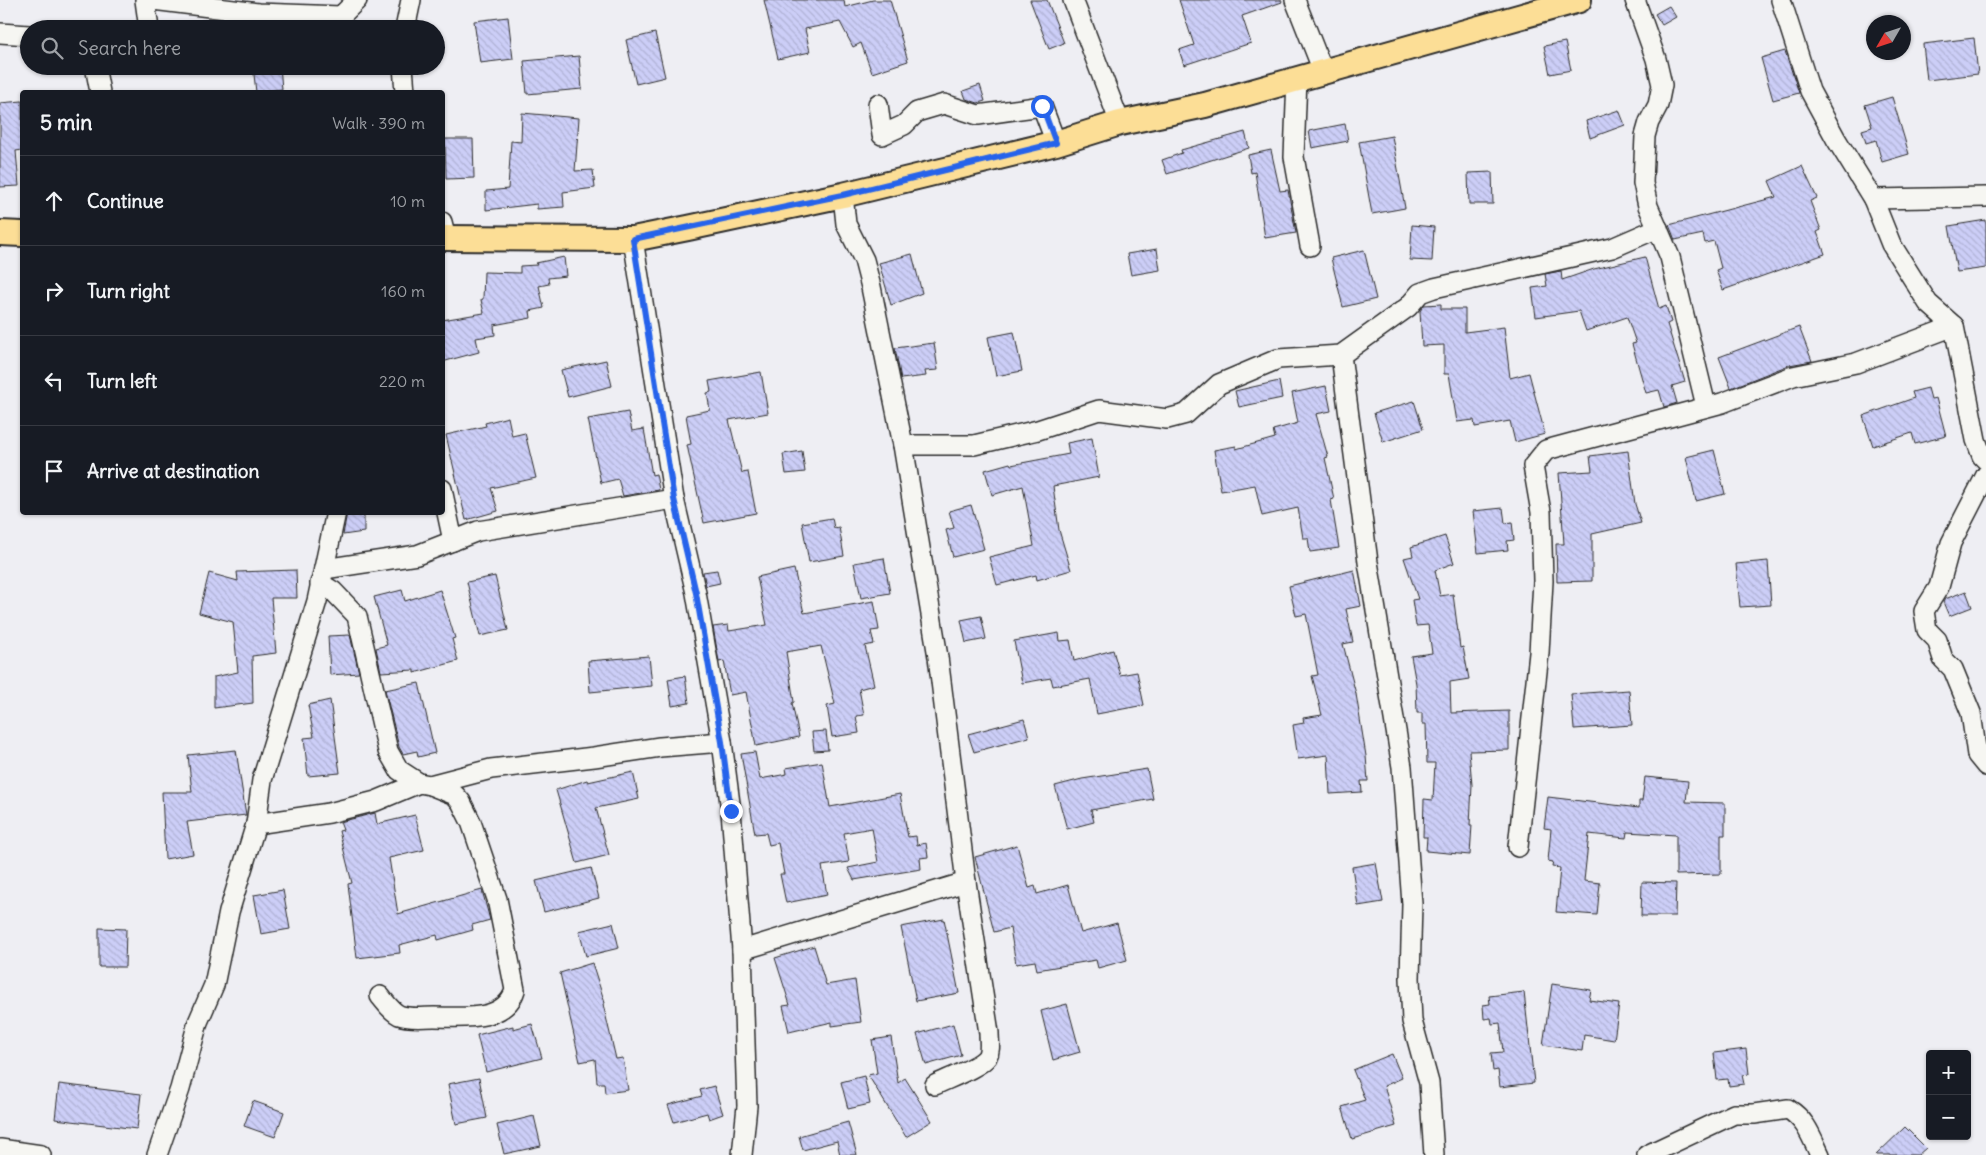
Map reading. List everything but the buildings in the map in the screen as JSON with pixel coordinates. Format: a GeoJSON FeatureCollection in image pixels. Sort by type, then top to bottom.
{"type":"FeatureCollection","features":[{"type":"Feature","properties":{"kind":"main road"},"geometry":{"type":"LineString","coordinates":[[445,232],[633,239],[843,195],[1056,143],[1120,123],[1205,105],[1579,0]]}},
{"type":"Feature","properties":{"kind":"main road"},"geometry":{"type":"LineString","coordinates":[[0,233],[20,234]]}},
{"type":"Feature","properties":{"kind":"street"},"geometry":{"type":"LineString","coordinates":[[145,0],[148,20]]}},
{"type":"Feature","properties":{"kind":"street"},"geometry":{"type":"LineString","coordinates":[[153,0],[258,13],[341,16],[357,0]]}},
{"type":"Feature","properties":{"kind":"street"},"geometry":{"type":"LineString","coordinates":[[407,20],[411,0]]}},
{"type":"Feature","properties":{"kind":"street"},"geometry":{"type":"LineString","coordinates":[[1074,0],[1120,123]]}},
{"type":"Feature","properties":{"kind":"street"},"geometry":{"type":"LineString","coordinates":[[1295,0],[1323,71]]}},
{"type":"Feature","properties":{"kind":"street"},"geometry":{"type":"LineString","coordinates":[[1635,0],[1656,59],[1662,85],[1658,105],[1649,122],[1645,136],[1643,167],[1648,206],[1670,257],[1706,406]]}},
{"type":"Feature","properties":{"kind":"street"},"geometry":{"type":"LineString","coordinates":[[1781,0],[1810,91],[1872,199],[1891,244],[1928,303],[1954,326],[1976,440],[1982,456],[1986,460]]}},
{"type":"Feature","properties":{"kind":"street"},"geometry":{"type":"LineString","coordinates":[[0,33],[20,34]]}},
{"type":"Feature","properties":{"kind":"street"},"geometry":{"type":"LineString","coordinates":[[97,75],[100,90]]}},
{"type":"Feature","properties":{"kind":"street"},"geometry":{"type":"LineString","coordinates":[[404,75],[405,90]]}},
{"type":"Feature","properties":{"kind":"street"},"geometry":{"type":"LineString","coordinates":[[1297,78],[1294,157],[1310,246]]}},
{"type":"Feature","properties":{"kind":"street"},"geometry":{"type":"LineString","coordinates":[[878,104],[882,135],[904,125],[917,112],[944,104],[978,115],[1042,106],[1056,143]]}},
{"type":"Feature","properties":{"kind":"street"},"geometry":{"type":"LineString","coordinates":[[843,195],[846,224],[864,260],[871,287],[903,445],[938,657],[966,882],[990,1049],[987,1057],[980,1063],[935,1085]]}},
{"type":"Feature","properties":{"kind":"street"},"geometry":{"type":"LineString","coordinates":[[1872,199],[1986,197]]}},
{"type":"Feature","properties":{"kind":"street"},"geometry":{"type":"LineString","coordinates":[[903,445],[974,445],[1038,430],[1099,410],[1167,419],[1177,418],[1195,408],[1219,384],[1278,359],[1341,355],[1408,307],[1420,293],[1434,288],[1612,248],[1658,228]]}},
{"type":"Feature","properties":{"kind":"street"},"geometry":{"type":"LineString","coordinates":[[633,239],[674,499],[696,593],[722,742],[731,811],[742,950],[747,1106],[742,1155]]}},
{"type":"Feature","properties":{"kind":"street"},"geometry":{"type":"LineString","coordinates":[[1518,848],[1539,653],[1543,581],[1541,512],[1533,466],[1546,450],[1737,398],[1793,376],[1856,363],[1954,326]]}},
{"type":"Feature","properties":{"kind":"street"},"geometry":{"type":"LineString","coordinates":[[1341,355],[1368,562],[1402,767],[1412,904],[1410,978],[1412,1021],[1430,1082],[1434,1155]]}},
{"type":"Feature","properties":{"kind":"street"},"geometry":{"type":"LineString","coordinates":[[1986,475],[1952,543],[1939,587],[1924,611],[1927,630],[1937,640],[1943,659],[1953,669],[1967,705],[1977,755],[1986,766]]}},
{"type":"Feature","properties":{"kind":"street"},"geometry":{"type":"LineString","coordinates":[[322,576],[417,555],[478,532],[674,499]]}},
{"type":"Feature","properties":{"kind":"street"},"geometry":{"type":"LineString","coordinates":[[445,503],[453,541]]}},
{"type":"Feature","properties":{"kind":"street"},"geometry":{"type":"LineString","coordinates":[[157,1155],[180,1089],[198,1022],[214,985],[229,912],[256,824],[262,780],[317,601],[335,515]]}},
{"type":"Feature","properties":{"kind":"street"},"geometry":{"type":"LineString","coordinates":[[322,576],[332,591],[357,616],[388,751],[399,770],[425,784],[455,795],[466,809],[497,899],[514,978],[515,990],[512,1000],[493,1013],[478,1017],[407,1017],[392,1011],[380,996]]}},
{"type":"Feature","properties":{"kind":"street"},"geometry":{"type":"LineString","coordinates":[[256,824],[329,813],[376,801],[425,784],[474,772],[660,747],[722,742]]}},
{"type":"Feature","properties":{"kind":"street"},"geometry":{"type":"LineString","coordinates":[[466,809],[467,789],[474,772]]}},
{"type":"Feature","properties":{"kind":"street"},"geometry":{"type":"LineString","coordinates":[[742,950],[966,882]]}},
{"type":"Feature","properties":{"kind":"street"},"geometry":{"type":"LineString","coordinates":[[1647,1155],[1734,1114],[1754,1114],[1788,1109],[1799,1116],[1807,1125],[1820,1155]]}},
{"type":"Feature","properties":{"kind":"street"},"geometry":{"type":"LineString","coordinates":[[0,1149],[41,1155]]}},
{"type":"Feature","properties":{"kind":"route"},"geometry":{"type":"LineString","coordinates":[[731,811],[722,742],[696,593],[674,499],[633,239],[843,195],[1056,143],[1042,106]]}}]}
